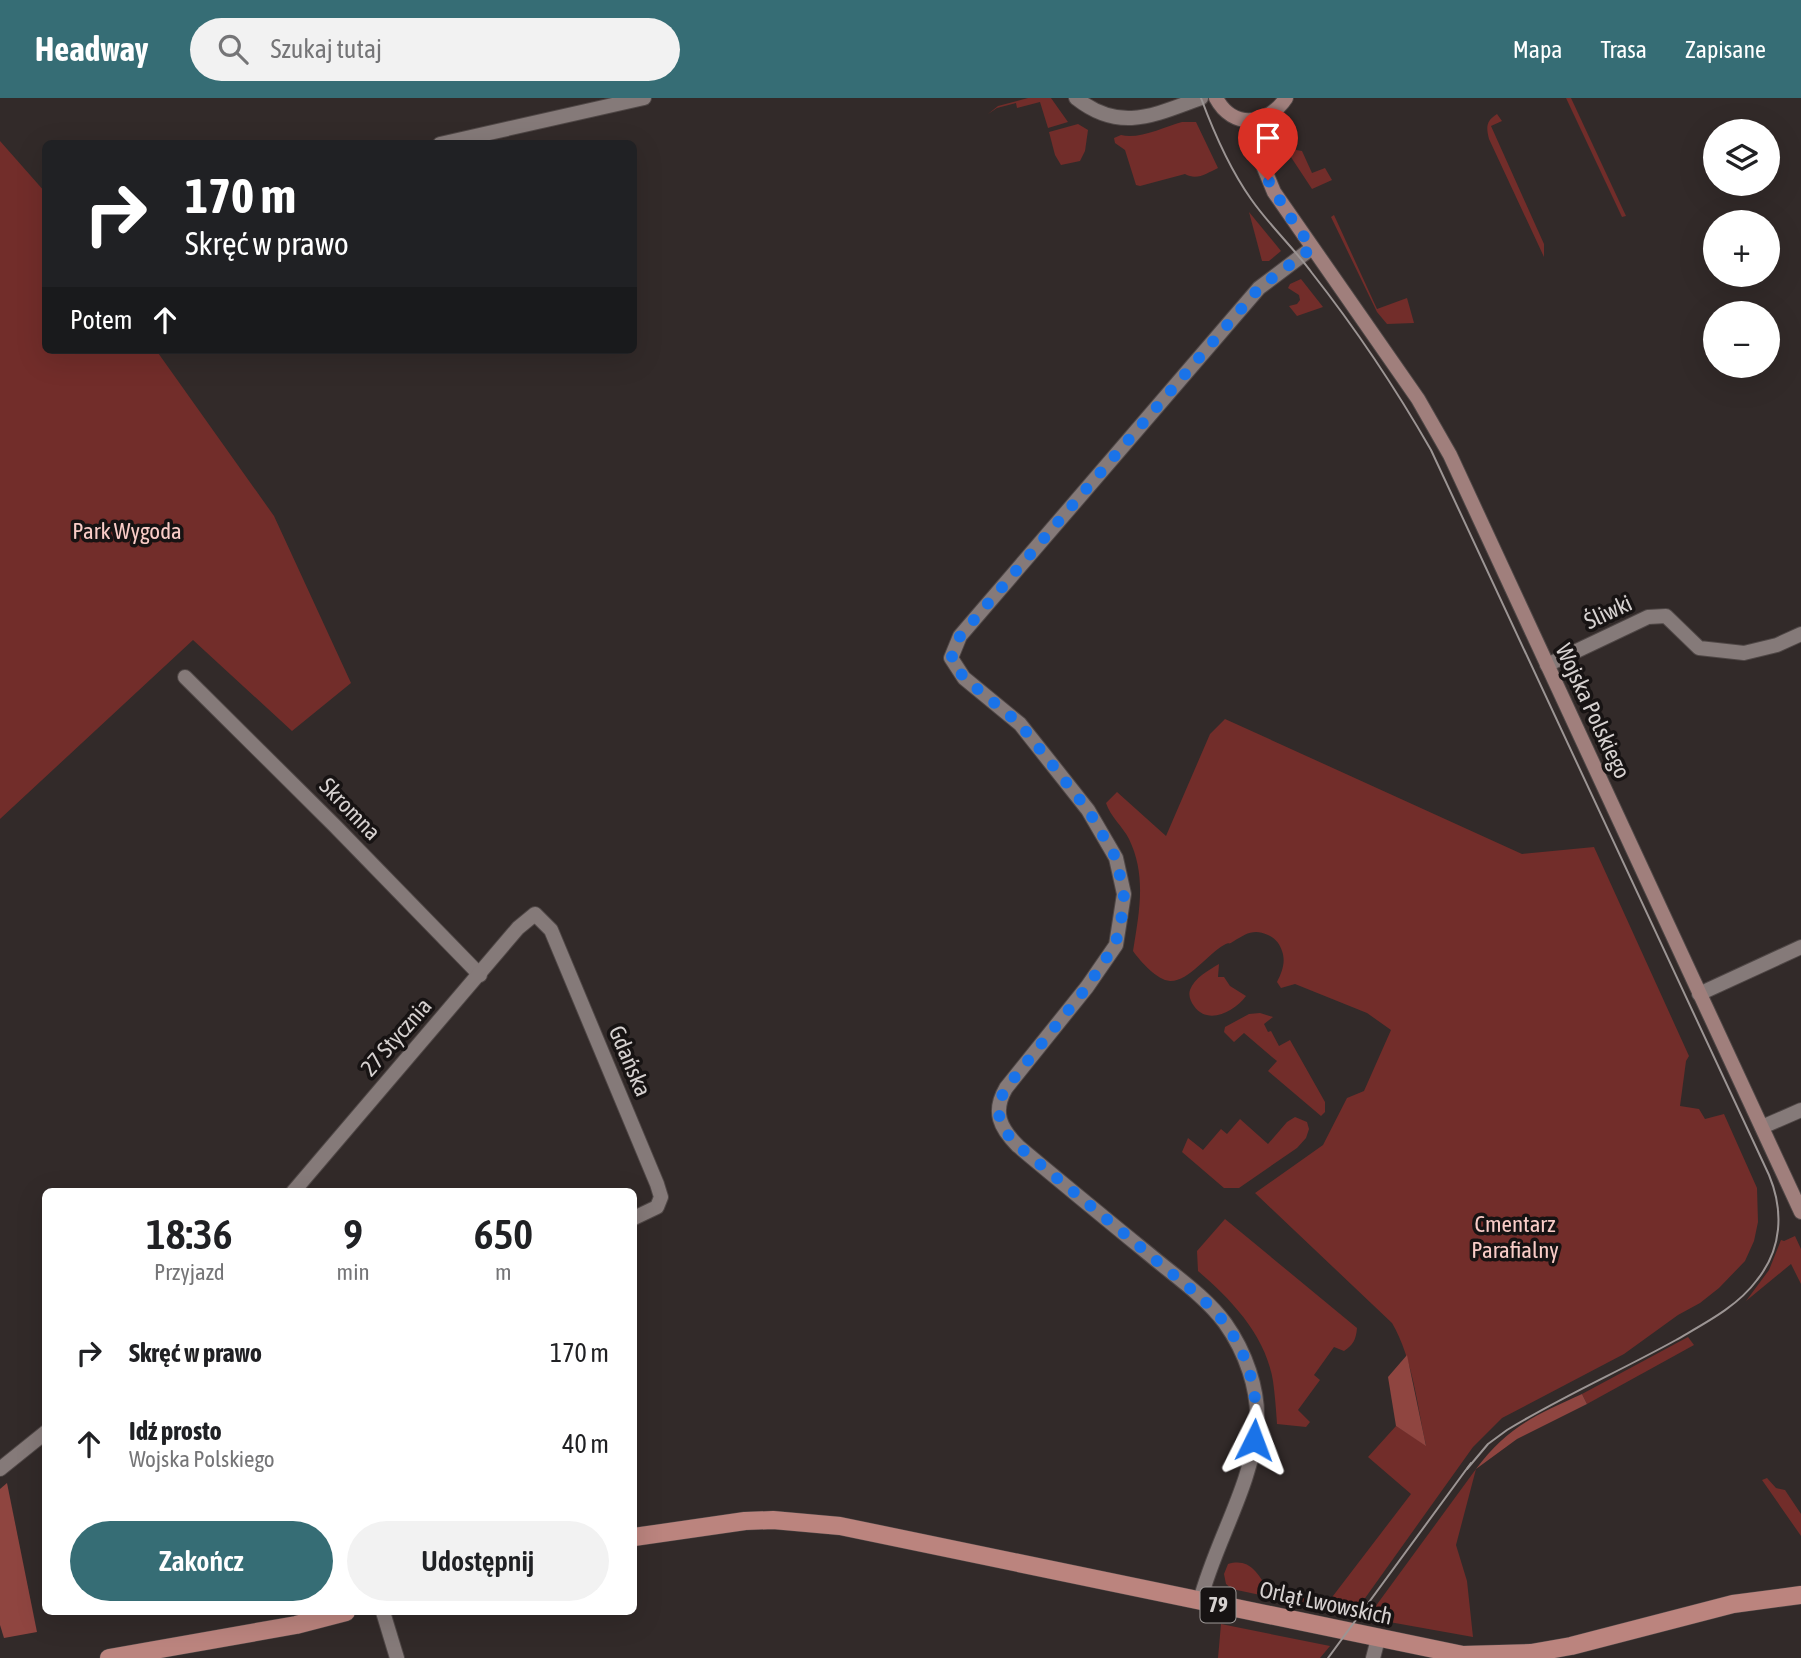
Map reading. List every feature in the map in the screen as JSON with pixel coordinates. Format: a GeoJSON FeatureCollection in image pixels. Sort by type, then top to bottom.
{"type":"FeatureCollection","features":[{"type":"Feature","properties":{"kind":"main road"},"geometry":{"type":"LineString","coordinates":[[1216,98],[1232,116],[1252,120],[1266,117],[1277,110],[1286,98]]}},
{"type":"Feature","properties":{"kind":"main road","name":"Wojska Polskiego"},"geometry":{"type":"LineString","coordinates":[[1252,120],[1268,180],[1288,214],[1418,399],[1439,435],[1487,533],[1801,1212]]}},
{"type":"Feature","properties":{"kind":"main road","name":"Orląt Lwowskich"},"geometry":{"type":"LineString","coordinates":[[637,1537],[745,1521],[840,1526],[1463,1655],[1531,1653],[1571,1646],[1733,1604],[1801,1595]]}},
{"type":"Feature","properties":{"kind":"main road"},"geometry":{"type":"LineString","coordinates":[[109,1658],[296,1625],[334,1615]]}},
{"type":"Feature","properties":{"kind":"street"},"geometry":{"type":"LineString","coordinates":[[458,140],[643,98]]}},
{"type":"Feature","properties":{"kind":"street"},"geometry":{"type":"LineString","coordinates":[[1076,98],[1107,117],[1128,120],[1142,118],[1201,98]]}},
{"type":"Feature","properties":{"kind":"street"},"geometry":{"type":"LineString","coordinates":[[1200,1601],[1207,1573],[1222,1541],[1251,1457],[1257,1423],[1251,1379],[1235,1338],[1209,1306],[1018,1146],[998,1119],[1001,1097],[1087,987],[1115,945],[1124,894],[1121,876],[1116,858],[1088,810],[1039,746],[1020,724],[964,678],[951,659],[960,636],[1259,288],[1312,248]]}},
{"type":"Feature","properties":{"kind":"street","name":"Śliwki"},"geometry":{"type":"LineString","coordinates":[[1547,665],[1648,617],[1666,616],[1699,648],[1744,653],[1777,645],[1801,634]]}},
{"type":"Feature","properties":{"kind":"street","name":"Skromna"},"geometry":{"type":"LineString","coordinates":[[185,677],[480,975]]}},
{"type":"Feature","properties":{"kind":"street","name":"27 Stycznia"},"geometry":{"type":"LineString","coordinates":[[296,1188],[518,928],[535,914]]}},
{"type":"Feature","properties":{"kind":"street","name":"Gdańska"},"geometry":{"type":"LineString","coordinates":[[535,914],[551,930],[657,1184],[660,1198],[657,1207],[637,1217]]}},
{"type":"Feature","properties":{"kind":"street"},"geometry":{"type":"LineString","coordinates":[[1699,994],[1801,947]]}},
{"type":"Feature","properties":{"kind":"street"},"geometry":{"type":"LineString","coordinates":[[1762,1128],[1801,1110]]}},
{"type":"Feature","properties":{"kind":"street"},"geometry":{"type":"LineString","coordinates":[[0,1469],[42,1435]]}},
{"type":"Feature","properties":{"kind":"street"},"geometry":{"type":"LineString","coordinates":[[384,1615],[397,1658]]}},
{"type":"Feature","properties":{"kind":"street"},"geometry":{"type":"LineString","coordinates":[[1373,1658],[1378,1639]]}},
{"type":"Feature","properties":{"kind":"green space"},"geometry":{"type":"Polygon","coordinates":[[[1028,98],[1051,98],[1068,122],[1048,128],[1040,102],[1017,108],[1016,103],[997,108],[988,114],[998,106],[1028,98]]]}},
{"type":"Feature","properties":{"kind":"green space"},"geometry":{"type":"Polygon","coordinates":[[[1566,98],[1571,98],[1626,216],[1622,217],[1566,98]]]}},
{"type":"Feature","properties":{"kind":"green space"},"geometry":{"type":"Polygon","coordinates":[[[1497,114],[1502,121],[1491,126],[1544,244],[1544,257],[1489,139],[1488,125],[1497,114]]]}},
{"type":"Feature","properties":{"kind":"green space"},"geometry":{"type":"Polygon","coordinates":[[[1182,122],[1196,122],[1218,168],[1198,176],[1185,174],[1136,185],[1125,150],[1115,143],[1114,138],[1143,134],[1182,122]]]}},
{"type":"Feature","properties":{"kind":"green space"},"geometry":{"type":"Polygon","coordinates":[[[1078,124],[1088,130],[1085,151],[1080,161],[1061,165],[1055,155],[1049,132],[1078,124]]]}},
{"type":"Feature","properties":{"kind":"green space","name":"Park Wygoda"},"geometry":{"type":"Polygon","coordinates":[[[0,141],[42,189],[42,354],[159,354],[274,516],[351,683],[292,731],[193,640],[0,819],[0,141]]]}},
{"type":"Feature","properties":{"kind":"green space"},"geometry":{"type":"Polygon","coordinates":[[[1285,148],[1302,151],[1312,173],[1325,168],[1332,180],[1312,189],[1285,148]]]}},
{"type":"Feature","properties":{"kind":"green space"},"geometry":{"type":"Polygon","coordinates":[[[1249,212],[1281,251],[1269,261],[1262,261],[1249,212]]]}},
{"type":"Feature","properties":{"kind":"green space"},"geometry":{"type":"Polygon","coordinates":[[[1334,215],[1377,309],[1407,298],[1414,323],[1387,324],[1377,312],[1331,217],[1334,215]]]}},
{"type":"Feature","properties":{"kind":"green space"},"geometry":{"type":"Polygon","coordinates":[[[1301,279],[1323,307],[1297,316],[1289,306],[1297,304],[1299,295],[1288,288],[1290,284],[1301,279]]]}},
{"type":"Feature","properties":{"kind":"green space","name":"Cmentarz Parafialny"},"geometry":{"type":"Polygon","coordinates":[[[1225,719],[1522,854],[1594,847],[1689,1056],[1680,1106],[1699,1109],[1705,1119],[1724,1114],[1757,1188],[1758,1222],[1754,1241],[1745,1261],[1700,1303],[1678,1315],[1624,1354],[1502,1418],[1473,1447],[1353,1615],[1323,1609],[1411,1494],[1368,1457],[1396,1426],[1426,1445],[1414,1382],[1392,1323],[1255,1193],[1323,1145],[1347,1098],[1364,1091],[1391,1030],[1367,1013],[1295,984],[1281,988],[1277,982],[1283,967],[1282,951],[1271,936],[1263,933],[1250,933],[1224,945],[1177,980],[1165,980],[1155,974],[1133,951],[1140,895],[1138,867],[1129,839],[1106,803],[1117,792],[1166,836],[1210,734],[1225,719]]]}},
{"type":"Feature","properties":{"kind":"green space"},"geometry":{"type":"Polygon","coordinates":[[[1219,964],[1218,977],[1224,977],[1230,986],[1246,996],[1228,1011],[1214,1016],[1206,1015],[1193,1004],[1190,990],[1198,978],[1219,964]]]}},
{"type":"Feature","properties":{"kind":"green space"},"geometry":{"type":"Polygon","coordinates":[[[1260,1013],[1273,1017],[1264,1024],[1279,1046],[1290,1040],[1325,1102],[1325,1112],[1321,1116],[1268,1071],[1277,1061],[1244,1033],[1234,1042],[1224,1032],[1225,1027],[1249,1014],[1260,1013]]]}},
{"type":"Feature","properties":{"kind":"green space"},"geometry":{"type":"Polygon","coordinates":[[[1295,1117],[1307,1122],[1309,1129],[1306,1138],[1297,1148],[1239,1188],[1224,1188],[1182,1152],[1188,1138],[1203,1150],[1221,1129],[1227,1134],[1240,1119],[1268,1144],[1287,1122],[1295,1117]]]}},
{"type":"Feature","properties":{"kind":"green space"},"geometry":{"type":"Polygon","coordinates":[[[1225,1219],[1357,1328],[1352,1344],[1344,1351],[1334,1347],[1314,1375],[1320,1380],[1298,1410],[1310,1422],[1306,1427],[1277,1424],[1273,1381],[1263,1349],[1234,1306],[1198,1271],[1197,1251],[1225,1219]]]}},
{"type":"Feature","properties":{"kind":"green space"},"geometry":{"type":"Polygon","coordinates":[[[1795,1236],[1801,1249],[1801,1284],[1791,1264],[1746,1301],[1769,1270],[1781,1240],[1795,1236]]]}},
{"type":"Feature","properties":{"kind":"green space"},"geometry":{"type":"Polygon","coordinates":[[[1688,1337],[1694,1345],[1587,1404],[1582,1394],[1688,1337]]]}},
{"type":"Feature","properties":{"kind":"green space"},"geometry":{"type":"Polygon","coordinates":[[[1476,1469],[1456,1545],[1467,1581],[1473,1637],[1367,1618],[1476,1469]]]}},
{"type":"Feature","properties":{"kind":"green space"},"geometry":{"type":"Polygon","coordinates":[[[1767,1478],[1776,1488],[1785,1490],[1801,1514],[1801,1536],[1762,1480],[1767,1478]]]}},
{"type":"Feature","properties":{"kind":"green space"},"geometry":{"type":"Polygon","coordinates":[[[1228,1564],[1247,1565],[1256,1572],[1267,1588],[1321,1601],[1323,1609],[1232,1589],[1226,1584],[1224,1574],[1228,1564]]]}},
{"type":"Feature","properties":{"kind":"green space"},"geometry":{"type":"Polygon","coordinates":[[[1221,1624],[1330,1646],[1320,1658],[1218,1658],[1221,1624]]]}},
{"type":"Feature","properties":{"kind":"shaded area"},"geometry":{"type":"Polygon","coordinates":[[[1407,1355],[1426,1446],[1396,1426],[1388,1377],[1407,1355]]]}},
{"type":"Feature","properties":{"kind":"shaded area"},"geometry":{"type":"Polygon","coordinates":[[[1582,1394],[1587,1404],[1517,1439],[1476,1469],[1511,1432],[1536,1416],[1582,1394]]]}},
{"type":"Feature","properties":{"kind":"shaded area"},"geometry":{"type":"Polygon","coordinates":[[[7,1483],[37,1632],[4,1638],[0,1625],[0,1489],[7,1483]]]}},
{"type":"Feature","properties":{"kind":"tram line"},"geometry":{"type":"LineString","coordinates":[[1201,98],[1223,150],[1243,187],[1344,316],[1390,382],[1431,450],[1769,1175],[1777,1202],[1778,1229],[1772,1256],[1757,1280],[1740,1298],[1720,1314],[1676,1340],[1507,1430],[1488,1444],[1467,1469]]}},
{"type":"Feature","properties":{"kind":"tram line"},"geometry":{"type":"LineString","coordinates":[[1328,1658],[1471,1463]]}},
{"type":"Feature","properties":{"kind":"route"},"geometry":{"type":"LineString","coordinates":[[1254,1440],[1257,1423],[1256,1402],[1251,1379],[1235,1338],[1223,1321],[1209,1306],[1018,1146],[998,1119],[1001,1097],[1006,1088],[1087,987],[1115,945],[1124,894],[1116,858],[1088,810],[1020,724],[964,678],[951,659],[960,636],[1259,288],[1312,248],[1268,180]]}}]}
